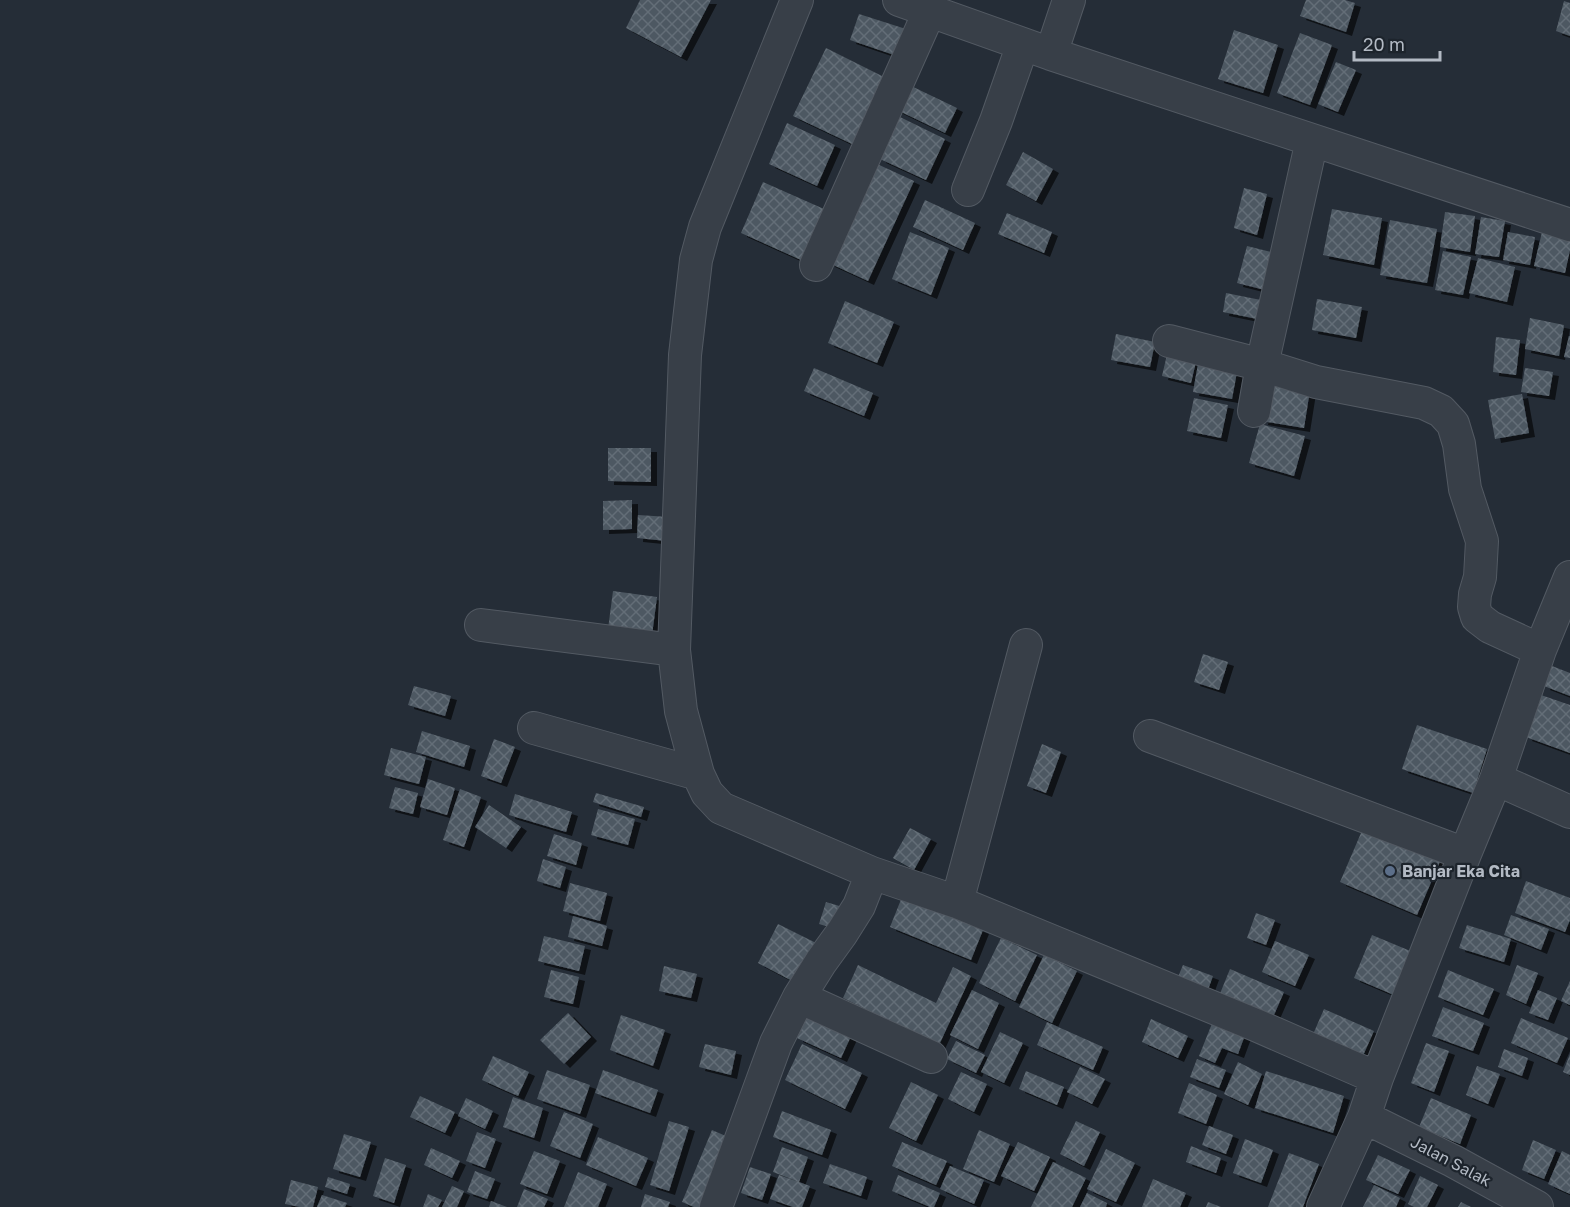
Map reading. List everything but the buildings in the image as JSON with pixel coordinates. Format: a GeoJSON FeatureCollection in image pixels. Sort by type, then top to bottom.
{"type":"FeatureCollection","features":[{"type":"Feature","properties":{"kind":"street"},"geometry":{"type":"LineString","coordinates":[[797,0],[705,227],[696,260],[685,355],[674,650],[681,711],[698,774],[706,793],[721,808],[872,873],[957,902],[1377,1078]]}},
{"type":"Feature","properties":{"kind":"street"},"geometry":{"type":"LineString","coordinates":[[899,0],[1037,49],[1570,225]]}},
{"type":"Feature","properties":{"kind":"street"},"geometry":{"type":"LineString","coordinates":[[968,190],[996,121],[1037,49],[1069,0]]}},
{"type":"Feature","properties":{"kind":"street"},"geometry":{"type":"LineString","coordinates":[[816,265],[930,10]]}},
{"type":"Feature","properties":{"kind":"street"},"geometry":{"type":"LineString","coordinates":[[1254,411],[1262,365],[1312,140]]}},
{"type":"Feature","properties":{"kind":"street"},"geometry":{"type":"LineString","coordinates":[[1169,341],[1262,365],[1316,382],[1424,403],[1441,411],[1453,424],[1460,444],[1465,489],[1482,541],[1480,577],[1474,607],[1477,617],[1490,627],[1540,650]]}},
{"type":"Feature","properties":{"kind":"street"},"geometry":{"type":"LineString","coordinates":[[1323,1207],[1364,1117],[1377,1078],[1496,779],[1540,650],[1570,577]]}},
{"type":"Feature","properties":{"kind":"street"},"geometry":{"type":"LineString","coordinates":[[481,625],[674,650]]}},
{"type":"Feature","properties":{"kind":"street"},"geometry":{"type":"LineString","coordinates":[[957,902],[1026,645]]}},
{"type":"Feature","properties":{"kind":"street"},"geometry":{"type":"LineString","coordinates":[[534,728],[698,774]]}},
{"type":"Feature","properties":{"kind":"street"},"geometry":{"type":"LineString","coordinates":[[1150,736],[1465,854]]}},
{"type":"Feature","properties":{"kind":"street"},"geometry":{"type":"LineString","coordinates":[[1496,779],[1570,812]]}},
{"type":"Feature","properties":{"kind":"street"},"geometry":{"type":"LineString","coordinates":[[716,1207],[776,1043],[798,997],[859,906],[872,873]]}},
{"type":"Feature","properties":{"kind":"street"},"geometry":{"type":"LineString","coordinates":[[798,997],[931,1057]]}},
{"type":"Feature","properties":{"kind":"street","name":"Jalan Salak"},"geometry":{"type":"LineString","coordinates":[[1364,1117],[1453,1161],[1537,1207]]}},
{"type":"Feature","properties":{"kind":"place","name":"Banjar Eka Cita"},"geometry":{"type":"Point","coordinates":[1390,871]}}]}
